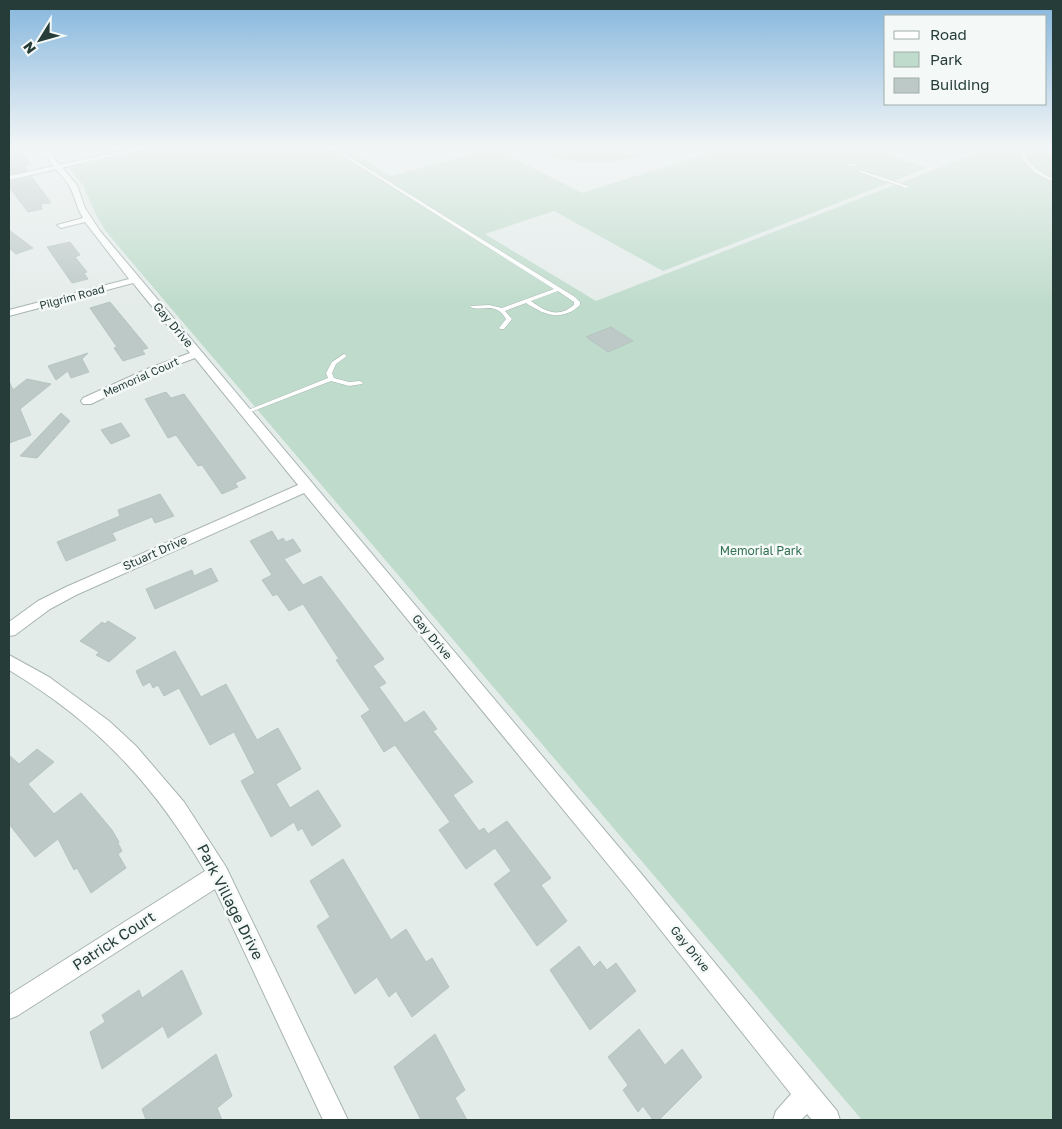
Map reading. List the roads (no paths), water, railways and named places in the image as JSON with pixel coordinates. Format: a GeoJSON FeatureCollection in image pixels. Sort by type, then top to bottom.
{"type":"FeatureCollection","features":[{"type":"Feature","properties":{"kind":"street","name":"Gay Drive"},"geometry":{"type":"LineString","coordinates":[[79,201],[88,219],[135,280],[632,878],[828,1120]]}},
{"type":"Feature","properties":{"kind":"street"},"geometry":{"type":"LineString","coordinates":[[61,225],[88,219]]}},
{"type":"Feature","properties":{"kind":"street","name":"Pilgrim Road"},"geometry":{"type":"LineString","coordinates":[[9,313],[135,280]]}},
{"type":"Feature","properties":{"kind":"street","name":"Memorial Court"},"geometry":{"type":"LineString","coordinates":[[87,401],[151,371],[196,354]]}},
{"type":"Feature","properties":{"kind":"street","name":"Stuart Drive"},"geometry":{"type":"LineString","coordinates":[[9,630],[44,605],[71,591],[307,486]]}},
{"type":"Feature","properties":{"kind":"street","name":"Park Village Drive"},"geometry":{"type":"LineString","coordinates":[[9,662],[38,678],[81,707],[129,749],[170,798],[219,874],[336,1120]]}},
{"type":"Feature","properties":{"kind":"street","name":"Patrick Court"},"geometry":{"type":"LineString","coordinates":[[9,1008],[219,874]]}},
{"type":"Feature","properties":{"kind":"street"},"geometry":{"type":"LineString","coordinates":[[785,1120],[808,1095]]}},
{"type":"Feature","properties":{"kind":"lane"},"geometry":{"type":"LineString","coordinates":[[417,201],[577,302],[574,308],[564,313],[553,315],[542,311],[526,301]]}},
{"type":"Feature","properties":{"kind":"lane"},"geometry":{"type":"LineString","coordinates":[[473,307],[488,306],[502,310],[558,289]]}},
{"type":"Feature","properties":{"kind":"lane"},"geometry":{"type":"LineString","coordinates":[[502,310],[509,320],[502,328]]}},
{"type":"Feature","properties":{"kind":"lane"},"geometry":{"type":"LineString","coordinates":[[331,379],[329,373],[331,367],[344,356]]}},
{"type":"Feature","properties":{"kind":"lane"},"geometry":{"type":"LineString","coordinates":[[246,412],[331,379],[349,384],[360,383]]}},
{"type":"Feature","properties":{"kind":"park label","name":"Memorial Park"},"geometry":{"type":"Point","coordinates":[761,551]}}]}
